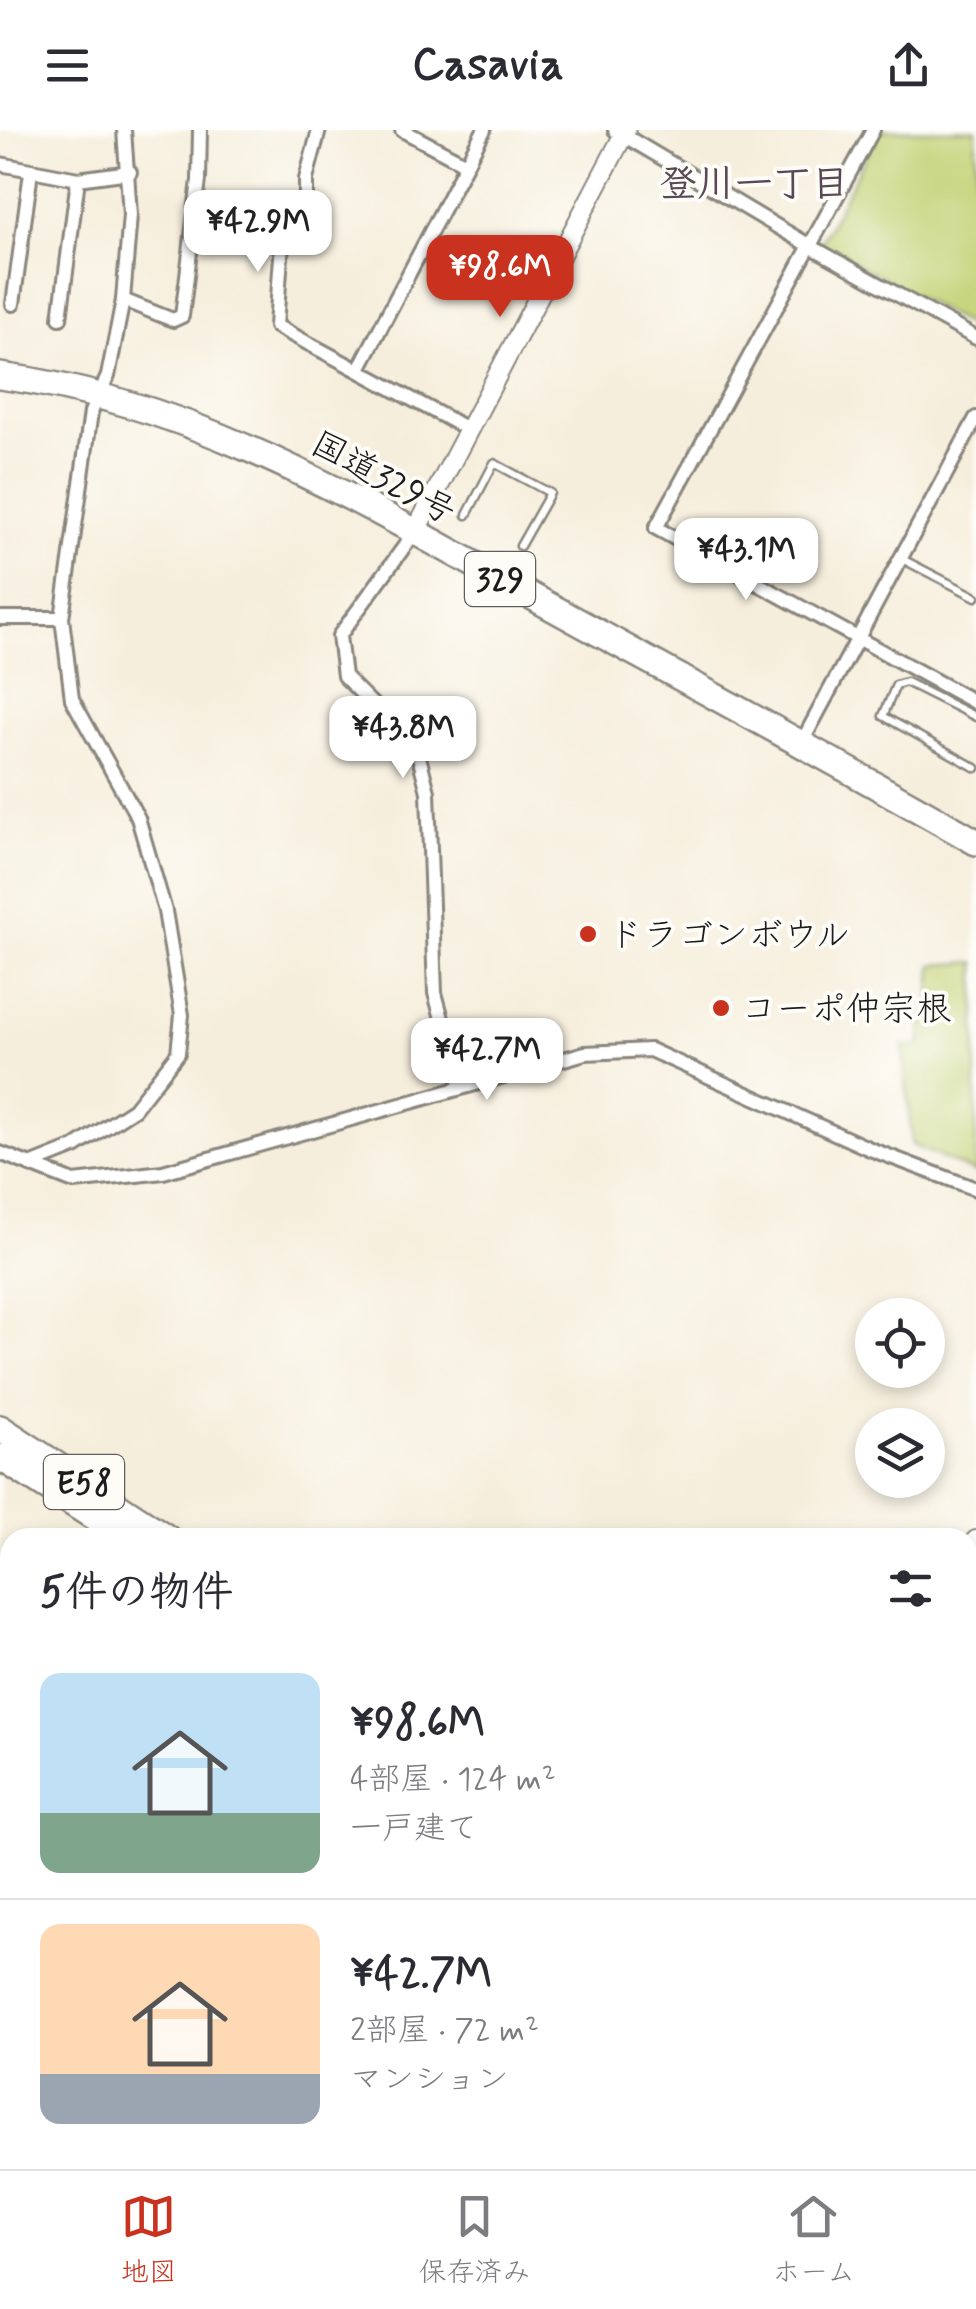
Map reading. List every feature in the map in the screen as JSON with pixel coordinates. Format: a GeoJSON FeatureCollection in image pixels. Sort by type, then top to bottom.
{"type":"FeatureCollection","features":[{"type":"Feature","properties":{"kind":"highway","name":"国道329号"},"geometry":{"type":"LineString","coordinates":[[0,376],[99,395],[248,446],[802,742],[976,842]]}},
{"type":"Feature","properties":{"kind":"highway","name":"E58"},"geometry":{"type":"LineString","coordinates":[[0,1428],[152,1528]]}},
{"type":"Feature","properties":{"kind":"highway","name":"E58"},"geometry":{"type":"LineString","coordinates":[[0,1457],[110,1528]]}},
{"type":"Feature","properties":{"kind":"street"},"geometry":{"type":"LineString","coordinates":[[30,1165],[76,1147],[134,1109],[178,1054],[182,1015],[165,911],[138,818],[72,699],[62,618],[91,412],[108,376],[122,300],[130,172],[124,130]]}},
{"type":"Feature","properties":{"kind":"street"},"geometry":{"type":"LineString","coordinates":[[122,300],[173,320],[182,316],[199,180],[200,130]]}},
{"type":"Feature","properties":{"kind":"street"},"geometry":{"type":"LineString","coordinates":[[320,130],[306,179],[306,242],[282,242],[276,326],[469,430]]}},
{"type":"Feature","properties":{"kind":"street"},"geometry":{"type":"LineString","coordinates":[[402,130],[466,164]]}},
{"type":"Feature","properties":{"kind":"street"},"geometry":{"type":"LineString","coordinates":[[359,369],[484,130]]}},
{"type":"Feature","properties":{"kind":"street"},"geometry":{"type":"LineString","coordinates":[[873,130],[656,528],[976,704]]}},
{"type":"Feature","properties":{"kind":"street"},"geometry":{"type":"LineString","coordinates":[[461,1088],[435,993],[428,792],[416,749],[344,676],[339,636],[414,532],[621,131],[810,246],[976,338]]}},
{"type":"Feature","properties":{"kind":"street"},"geometry":{"type":"LineString","coordinates":[[0,164],[78,179],[130,172]]}},
{"type":"Feature","properties":{"kind":"street"},"geometry":{"type":"LineString","coordinates":[[13,304],[32,172]]}},
{"type":"Feature","properties":{"kind":"street"},"geometry":{"type":"LineString","coordinates":[[60,318],[78,179]]}},
{"type":"Feature","properties":{"kind":"street"},"geometry":{"type":"LineString","coordinates":[[802,742],[976,418]]}},
{"type":"Feature","properties":{"kind":"street"},"geometry":{"type":"LineString","coordinates":[[0,618],[62,618]]}},
{"type":"Feature","properties":{"kind":"street"},"geometry":{"type":"LineString","coordinates":[[0,1153],[74,1182],[163,1172],[585,1053],[650,1050],[870,1149],[976,1188]]}},
{"type":"Feature","properties":{"kind":"lane"},"geometry":{"type":"LineString","coordinates":[[466,514],[494,463],[550,493],[520,546]]}},
{"type":"Feature","properties":{"kind":"lane"},"geometry":{"type":"LineString","coordinates":[[901,558],[976,597]]}},
{"type":"Feature","properties":{"kind":"lane"},"geometry":{"type":"LineString","coordinates":[[976,717],[906,682],[896,685],[883,716],[976,768]]}},
{"type":"Feature","properties":{"kind":"green space"},"geometry":{"type":"Polygon","coordinates":[[[880,130],[976,130],[976,330],[820,243],[880,130]]]}},
{"type":"Feature","properties":{"kind":"green space"},"geometry":{"type":"Polygon","coordinates":[[[976,962],[976,1173],[912,1145],[903,1046],[920,1046],[924,1014],[930,1011],[933,965],[976,962]]]}},
{"type":"Feature","properties":{"kind":"place","name":"ドラゴンボウル"},"geometry":{"type":"Point","coordinates":[588,934]}},
{"type":"Feature","properties":{"kind":"place","name":"コーポ仲宗根"},"geometry":{"type":"Point","coordinates":[721,1008]}},
{"type":"Feature","properties":{"kind":"district","name":"登川一丁目"},"geometry":{"type":"Point","coordinates":[754,183]}}]}
